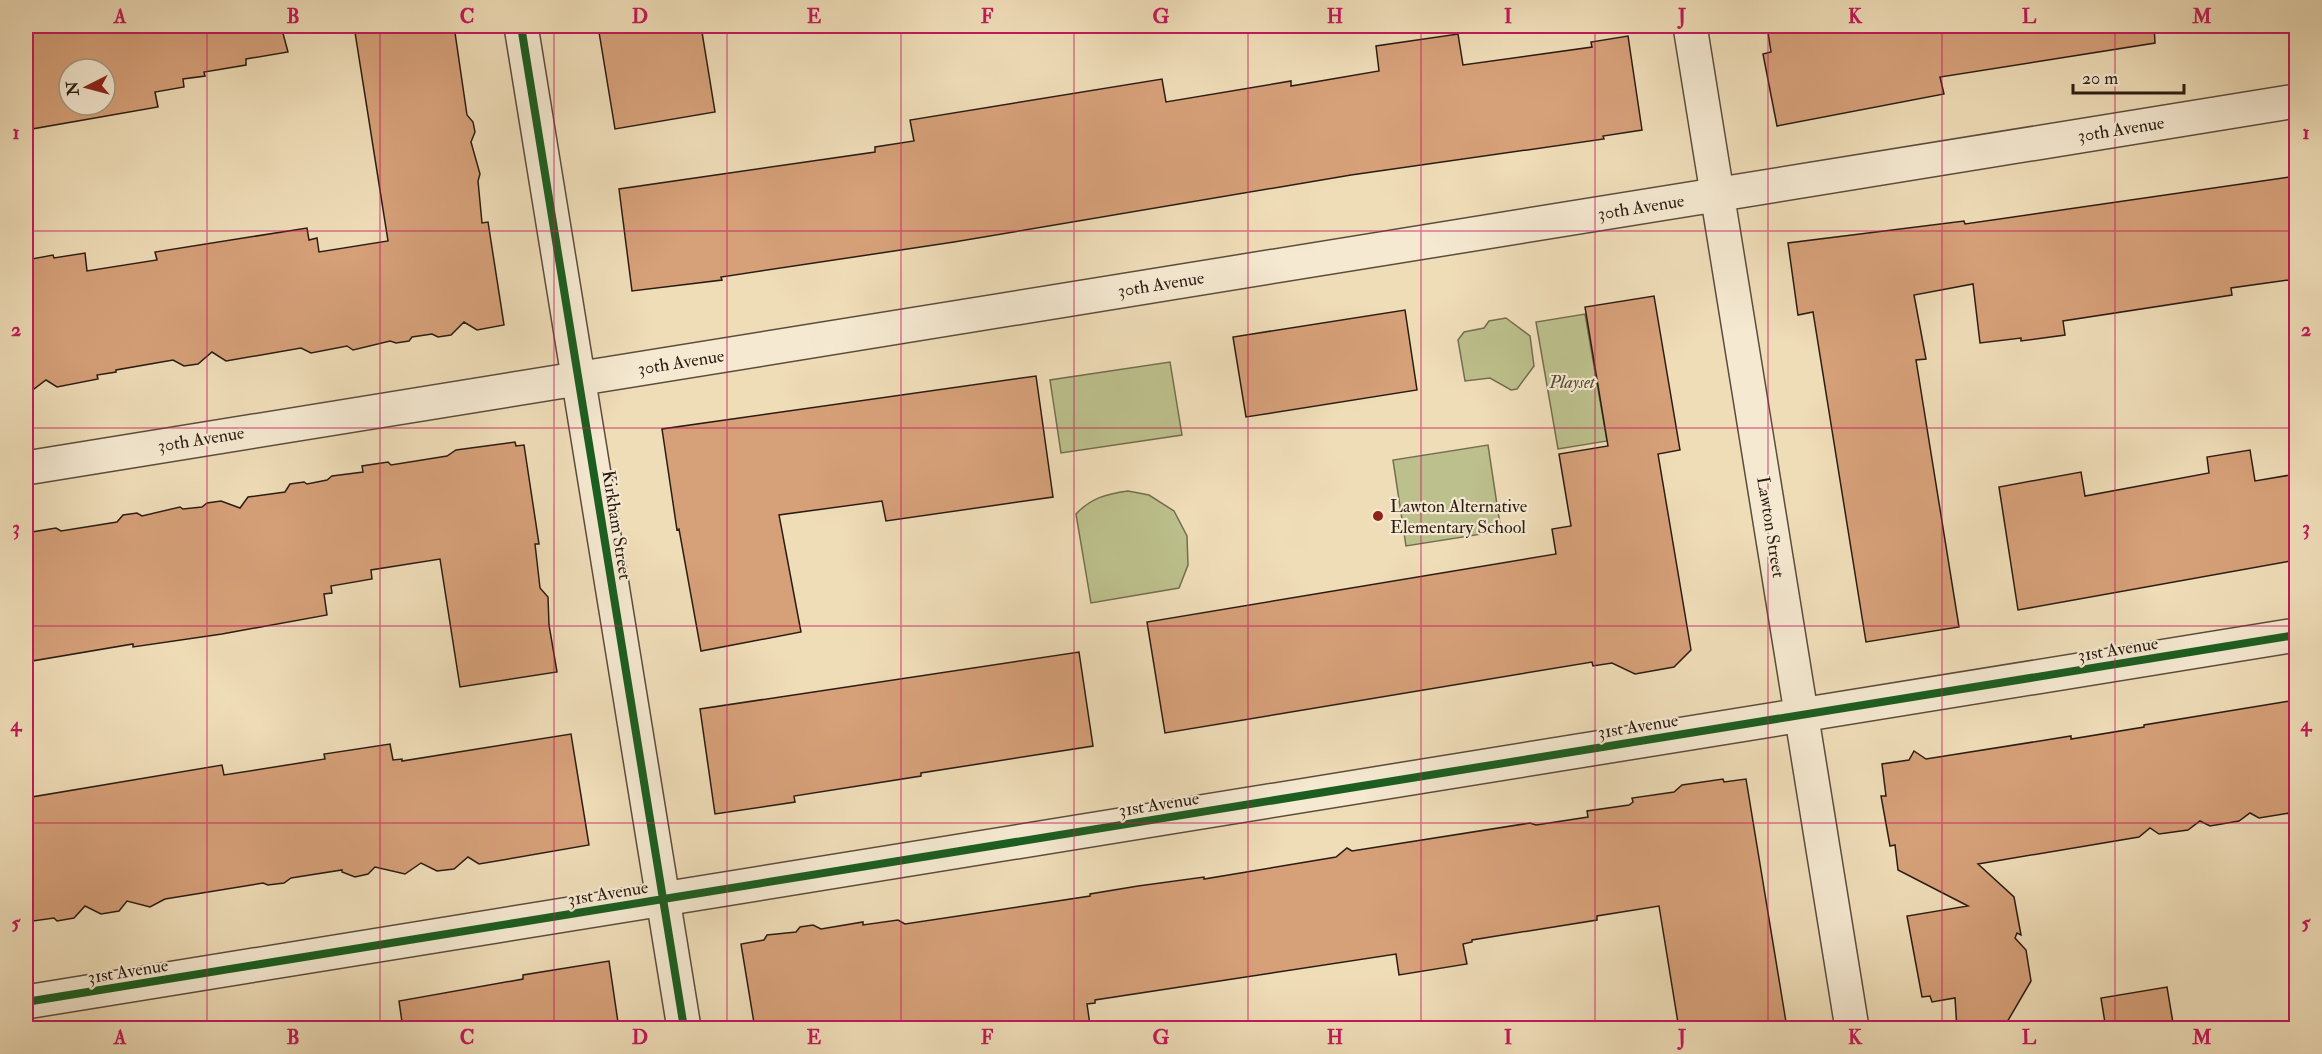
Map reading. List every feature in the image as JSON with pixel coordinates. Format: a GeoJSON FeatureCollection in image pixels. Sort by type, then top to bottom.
{"type":"FeatureCollection","features":[{"type":"Feature","properties":{"kind":"street","name":"Kirkham Street"},"geometry":{"type":"LineString","coordinates":[[522,26],[684,1029]]}},
{"type":"Feature","properties":{"kind":"street","name":"Lawton Street"},"geometry":{"type":"LineString","coordinates":[[1690,26],[1852,1029]]}},
{"type":"Feature","properties":{"kind":"street","name":"30th Avenue"},"geometry":{"type":"LineString","coordinates":[[26,468],[2296,101]]}},
{"type":"Feature","properties":{"kind":"street","name":"31st Avenue"},"geometry":{"type":"LineString","coordinates":[[26,1002],[2296,635]]}},
{"type":"Feature","properties":{"kind":"green space","name":"Playset"},"geometry":{"type":"Polygon","coordinates":[[[1585,314],[1607,441],[1558,449],[1536,322],[1585,314]]]}},
{"type":"Feature","properties":{"kind":"green space","name":"Playset"},"geometry":{"type":"Polygon","coordinates":[[[1506,318],[1530,336],[1534,366],[1517,389],[1511,390],[1490,378],[1465,381],[1458,340],[1464,332],[1484,328],[1489,321],[1506,318]]]}},
{"type":"Feature","properties":{"kind":"green space"},"geometry":{"type":"Polygon","coordinates":[[[1170,362],[1182,435],[1061,453],[1050,380],[1170,362]]]}},
{"type":"Feature","properties":{"kind":"green space"},"geometry":{"type":"Polygon","coordinates":[[[1488,445],[1501,531],[1406,546],[1393,460],[1488,445]]]}},
{"type":"Feature","properties":{"kind":"green space"},"geometry":{"type":"Polygon","coordinates":[[[1128,491],[1149,495],[1174,511],[1187,536],[1188,565],[1179,588],[1091,603],[1076,514],[1087,504],[1099,498],[1128,491]]]}},
{"type":"Feature","properties":{"kind":"building"},"geometry":{"type":"Polygon","coordinates":[[[26,26],[281,26],[288,52],[246,59],[246,65],[204,72],[205,76],[183,79],[184,87],[155,92],[158,107],[117,114],[117,57],[57,57],[57,117],[101,117],[26,130],[26,26]]]}},
{"type":"Feature","properties":{"kind":"building"},"geometry":{"type":"Polygon","coordinates":[[[354,26],[454,26],[467,115],[473,122],[475,132],[471,142],[480,174],[478,181],[482,223],[488,222],[504,325],[477,330],[464,322],[451,335],[438,337],[432,334],[412,337],[409,341],[396,343],[390,341],[353,350],[347,346],[311,353],[301,348],[226,361],[212,352],[198,364],[184,366],[173,360],[116,370],[116,372],[97,375],[98,379],[57,387],[46,380],[26,395],[26,260],[85,253],[87,271],[157,260],[155,252],[307,228],[309,240],[317,238],[319,252],[388,241],[354,26]]]}},
{"type":"Feature","properties":{"kind":"building"},"geometry":{"type":"Polygon","coordinates":[[[598,26],[701,26],[715,112],[615,129],[598,26]]]}},
{"type":"Feature","properties":{"kind":"building"},"geometry":{"type":"Polygon","coordinates":[[[1767,26],[2154,26],[2155,43],[1940,77],[1944,94],[1777,126],[1763,54],[1771,52],[1767,26]]]}},
{"type":"Feature","properties":{"kind":"building"},"geometry":{"type":"Polygon","coordinates":[[[1458,34],[1463,65],[1592,47],[1591,42],[1628,36],[1642,130],[1603,136],[1604,139],[1351,175],[954,242],[721,277],[722,280],[632,291],[619,189],[875,152],[875,147],[914,141],[910,120],[1162,79],[1166,102],[1291,81],[1291,86],[1379,71],[1376,46],[1458,34]]]}},
{"type":"Feature","properties":{"kind":"building"},"geometry":{"type":"Polygon","coordinates":[[[2296,176],[2296,279],[2231,288],[2232,295],[2063,321],[2065,335],[2021,341],[2021,338],[1980,343],[1973,284],[1914,295],[1926,359],[1916,360],[1959,627],[1866,642],[1813,312],[1798,315],[1788,243],[1964,221],[1965,224],[2296,176]]]}},
{"type":"Feature","properties":{"kind":"building"},"geometry":{"type":"Polygon","coordinates":[[[1654,296],[1680,450],[1658,454],[1691,650],[1674,667],[1635,674],[1612,663],[1593,666],[1592,662],[1165,733],[1147,622],[1556,554],[1552,529],[1571,526],[1559,454],[1608,446],[1585,307],[1654,296]]]}},
{"type":"Feature","properties":{"kind":"building"},"geometry":{"type":"Polygon","coordinates":[[[1405,310],[1417,390],[1246,417],[1233,337],[1405,310]]]}},
{"type":"Feature","properties":{"kind":"building"},"geometry":{"type":"Polygon","coordinates":[[[1036,376],[1053,497],[886,521],[882,501],[779,515],[801,632],[701,651],[679,529],[677,530],[662,429],[1036,376]]]}},
{"type":"Feature","properties":{"kind":"building"},"geometry":{"type":"Polygon","coordinates":[[[515,442],[516,446],[524,445],[539,544],[535,544],[540,588],[548,597],[549,625],[557,672],[460,687],[440,559],[371,570],[372,579],[331,586],[332,593],[324,594],[327,615],[222,634],[133,647],[133,644],[26,662],[26,533],[56,528],[61,531],[117,522],[123,515],[137,513],[142,516],[180,507],[183,509],[202,507],[207,503],[221,501],[240,508],[248,497],[285,492],[290,484],[304,482],[307,484],[327,480],[332,476],[363,472],[362,466],[388,462],[391,465],[447,456],[456,450],[515,442]]]}},
{"type":"Feature","properties":{"kind":"building"},"geometry":{"type":"Polygon","coordinates":[[[2250,450],[2255,481],[2296,474],[2296,560],[2018,610],[1999,487],[2081,472],[2085,496],[2209,473],[2207,457],[2250,450]]]}},
{"type":"Feature","properties":{"kind":"building"},"geometry":{"type":"Polygon","coordinates":[[[1079,652],[1093,746],[921,773],[921,776],[794,796],[795,802],[715,814],[700,709],[1079,652]]]}},
{"type":"Feature","properties":{"kind":"building"},"geometry":{"type":"Polygon","coordinates":[[[2296,700],[2296,812],[2259,818],[2250,813],[2239,821],[2210,826],[2200,821],[2188,830],[2159,834],[2150,828],[2139,837],[1978,864],[2014,897],[2021,935],[2017,933],[2015,938],[2026,950],[2031,981],[2003,1029],[1957,1029],[1955,998],[1932,1002],[1930,996],[1922,997],[1907,916],[1968,906],[1898,870],[1895,845],[1890,846],[1881,796],[1886,796],[1882,764],[1909,760],[1914,751],[1926,759],[2071,736],[2071,739],[2296,700]]]}},
{"type":"Feature","properties":{"kind":"building"},"geometry":{"type":"Polygon","coordinates":[[[571,734],[589,845],[479,864],[468,857],[454,869],[437,871],[421,863],[405,874],[375,867],[368,874],[355,877],[342,870],[291,878],[284,883],[268,885],[263,883],[165,899],[150,907],[127,901],[119,911],[101,914],[85,906],[74,918],[26,922],[26,798],[222,765],[224,775],[325,759],[324,754],[390,744],[393,760],[402,759],[402,761],[571,734]]]}},
{"type":"Feature","properties":{"kind":"building"},"geometry":{"type":"Polygon","coordinates":[[[1723,779],[1724,782],[1746,779],[1786,1022],[1782,1023],[1783,1029],[1679,1029],[1659,906],[1597,916],[1597,920],[1472,940],[1472,942],[1463,944],[1467,964],[1399,975],[1396,954],[1095,1000],[1095,1003],[1087,1004],[1090,1025],[1070,1029],[976,1029],[975,1022],[931,1029],[755,1029],[741,944],[764,940],[767,935],[796,932],[800,927],[813,925],[821,929],[863,922],[863,925],[898,920],[905,924],[1336,857],[1347,848],[1352,851],[1530,823],[1536,825],[1588,817],[1587,811],[1629,805],[1633,802],[1632,798],[1674,792],[1682,785],[1723,779]]]}},
{"type":"Feature","properties":{"kind":"building"},"geometry":{"type":"Polygon","coordinates":[[[609,961],[619,1029],[403,1029],[399,1001],[523,979],[523,975],[609,961]]]}},
{"type":"Feature","properties":{"kind":"building"},"geometry":{"type":"Polygon","coordinates":[[[2167,987],[2174,1029],[2106,1029],[2101,998],[2167,987]]]}},
{"type":"Feature","properties":{"kind":"cycle path"},"geometry":{"type":"LineString","coordinates":[[521,26],[684,1028]]}},
{"type":"Feature","properties":{"kind":"cycle path"},"geometry":{"type":"LineString","coordinates":[[26,1002],[2296,635]]}},
{"type":"Feature","properties":{"kind":"place","name":"Lawton Alternative Elementary School"},"geometry":{"type":"Point","coordinates":[1378,516]}}]}
